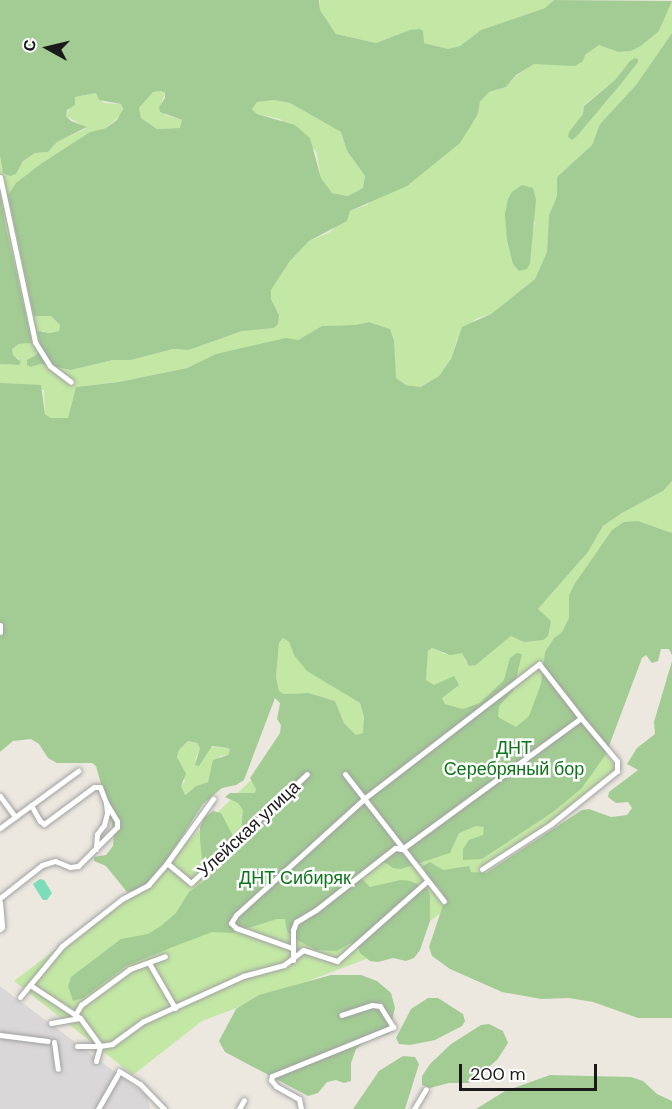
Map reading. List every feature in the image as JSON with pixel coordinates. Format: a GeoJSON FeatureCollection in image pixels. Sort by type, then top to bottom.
{"type":"FeatureCollection","features":[{"type":"Feature","properties":{"kind":"street"},"geometry":{"type":"LineString","coordinates":[[0,177],[35,342],[50,366],[71,382]]}},
{"type":"Feature","properties":{"kind":"street"},"geometry":{"type":"LineString","coordinates":[[0,625],[0,632]]}},
{"type":"Feature","properties":{"kind":"street"},"geometry":{"type":"LineString","coordinates":[[292,948],[236,928],[231,923],[236,915],[365,798],[539,664],[617,761],[617,771],[551,824],[482,869]]}},
{"type":"Feature","properties":{"kind":"street"},"geometry":{"type":"LineString","coordinates":[[293,960],[293,930],[296,922],[316,910],[395,848],[402,849],[581,718]]}},
{"type":"Feature","properties":{"kind":"street"},"geometry":{"type":"LineString","coordinates":[[0,828],[78,771]]}},
{"type":"Feature","properties":{"kind":"street","name":"Улейская улица"},"geometry":{"type":"LineString","coordinates":[[167,863],[189,884],[308,774]]}},
{"type":"Feature","properties":{"kind":"street"},"geometry":{"type":"LineString","coordinates":[[345,774],[444,901]]}},
{"type":"Feature","properties":{"kind":"street"},"geometry":{"type":"LineString","coordinates":[[0,929],[0,900],[42,865],[54,861],[70,867],[78,866],[117,827],[117,821],[100,787],[94,787],[44,824],[40,822],[31,805]]}},
{"type":"Feature","properties":{"kind":"street"},"geometry":{"type":"LineString","coordinates":[[0,796],[15,817]]}},
{"type":"Feature","properties":{"kind":"street"},"geometry":{"type":"LineString","coordinates":[[20,997],[62,946],[122,899],[148,885],[167,863],[213,799]]}},
{"type":"Feature","properties":{"kind":"street"},"geometry":{"type":"LineString","coordinates":[[96,849],[97,834],[104,825],[106,803]]}},
{"type":"Feature","properties":{"kind":"street"},"geometry":{"type":"LineString","coordinates":[[77,1046],[112,1044],[144,1021],[243,976],[293,960],[303,950],[337,961],[428,880]]}},
{"type":"Feature","properties":{"kind":"street"},"geometry":{"type":"LineString","coordinates":[[77,1016],[81,1005],[130,969],[165,956]]}},
{"type":"Feature","properties":{"kind":"street"},"geometry":{"type":"LineString","coordinates":[[149,963],[175,1008]]}},
{"type":"Feature","properties":{"kind":"street"},"geometry":{"type":"LineString","coordinates":[[30,985],[77,1016],[100,1046]]}},
{"type":"Feature","properties":{"kind":"street"},"geometry":{"type":"LineString","coordinates":[[301,1109],[299,1099],[276,1086],[271,1080],[272,1076],[393,1027],[380,1006],[372,1005],[342,1015]]}},
{"type":"Feature","properties":{"kind":"street"},"geometry":{"type":"LineString","coordinates":[[51,1023],[77,1016]]}},
{"type":"Feature","properties":{"kind":"street"},"geometry":{"type":"LineString","coordinates":[[0,1035],[51,1042],[58,1069]]}},
{"type":"Feature","properties":{"kind":"street"},"geometry":{"type":"LineString","coordinates":[[96,1061],[100,1046]]}},
{"type":"Feature","properties":{"kind":"street"},"geometry":{"type":"LineString","coordinates":[[98,1109],[118,1072],[156,1097],[165,1109]]}},
{"type":"Feature","properties":{"kind":"street"},"geometry":{"type":"LineString","coordinates":[[414,1109],[426,1089]]}},
{"type":"Feature","properties":{"kind":"street"},"geometry":{"type":"LineString","coordinates":[[239,1109],[244,1100]]}},
{"type":"Feature","properties":{"kind":"shaded area"},"geometry":{"type":"Polygon","coordinates":[[[0,986],[147,1096],[150,1109],[0,1109],[0,986]]]}},
{"type":"Feature","properties":{"kind":"green space"},"geometry":{"type":"Polygon","coordinates":[[[0,0],[319,0],[320,10],[336,34],[376,43],[410,30],[420,29],[423,31],[424,43],[448,49],[460,46],[481,30],[545,8],[554,0],[672,1],[659,31],[631,51],[618,52],[599,45],[575,66],[534,64],[516,75],[506,87],[489,92],[480,102],[478,114],[460,143],[407,186],[350,211],[347,221],[309,241],[290,261],[271,290],[271,299],[279,315],[278,324],[274,328],[242,331],[189,350],[173,349],[131,360],[113,360],[71,370],[41,364],[31,367],[27,365],[27,360],[37,354],[40,343],[37,331],[50,333],[59,331],[60,325],[51,316],[34,316],[8,195],[16,183],[42,163],[90,132],[106,128],[117,120],[123,109],[121,104],[99,100],[96,93],[75,97],[75,105],[67,110],[66,116],[71,121],[87,127],[57,142],[48,152],[35,153],[23,161],[16,174],[10,176],[3,173],[0,156],[0,0]],[[153,92],[139,108],[141,118],[157,129],[180,128],[182,120],[160,112],[159,107],[165,98],[165,93],[153,92]],[[274,100],[257,102],[252,109],[257,114],[295,125],[310,138],[321,178],[332,193],[348,196],[363,188],[365,176],[347,151],[341,132],[290,103],[274,100]]]}},
{"type":"Feature","properties":{"kind":"green space"},"geometry":{"type":"Polygon","coordinates":[[[320,0],[554,0],[545,8],[481,30],[460,46],[448,49],[424,43],[410,30],[376,43],[336,34],[320,10],[320,0]]]}},
{"type":"Feature","properties":{"kind":"green space"},"geometry":{"type":"Polygon","coordinates":[[[672,1],[672,33],[636,85],[600,124],[592,145],[557,177],[557,196],[549,215],[547,252],[535,279],[491,314],[476,319],[457,339],[451,359],[439,376],[419,387],[406,385],[396,378],[390,329],[369,322],[355,325],[322,326],[298,340],[217,354],[187,368],[119,382],[76,387],[68,418],[51,418],[45,414],[44,390],[0,383],[0,364],[19,365],[19,358],[13,356],[12,349],[19,344],[31,343],[5,224],[0,191],[0,156],[3,173],[16,174],[23,161],[35,153],[48,152],[57,142],[87,128],[66,116],[75,97],[96,93],[104,103],[121,104],[123,113],[106,128],[90,132],[42,163],[11,190],[39,315],[51,316],[60,325],[59,331],[50,333],[42,331],[37,354],[31,357],[31,367],[41,364],[71,370],[113,360],[131,360],[173,349],[189,350],[242,331],[274,328],[278,324],[279,315],[271,299],[271,290],[290,261],[309,241],[330,232],[350,211],[367,205],[478,115],[480,102],[489,92],[506,87],[516,76],[534,63],[585,55],[599,45],[618,52],[631,51],[659,31],[672,1]],[[630,61],[615,80],[584,105],[583,114],[569,132],[577,136],[630,61]],[[522,185],[530,263],[529,246],[535,223],[522,185]]]}},
{"type":"Feature","properties":{"kind":"green space","name":"ДНТ Серебряный бор"},"geometry":{"type":"Polygon","coordinates":[[[672,33],[672,481],[663,491],[603,526],[588,552],[538,609],[551,621],[548,636],[543,640],[524,642],[511,636],[476,665],[469,666],[462,653],[450,655],[432,648],[428,651],[426,680],[434,685],[454,676],[459,685],[442,698],[445,704],[463,709],[480,703],[504,680],[510,658],[517,653],[522,654],[513,691],[499,706],[498,717],[516,727],[529,716],[541,684],[545,652],[554,638],[562,632],[569,618],[569,595],[575,583],[612,530],[624,522],[638,521],[672,533],[672,655],[669,649],[661,649],[658,661],[652,663],[646,655],[642,658],[606,754],[582,788],[553,812],[482,859],[463,860],[463,849],[469,840],[483,835],[484,827],[476,826],[459,833],[450,853],[401,869],[393,868],[386,863],[375,863],[364,870],[362,879],[370,887],[401,880],[410,881],[428,889],[430,921],[420,950],[414,958],[406,961],[393,958],[378,962],[370,961],[360,953],[358,947],[351,943],[337,951],[316,950],[297,940],[287,931],[285,919],[277,919],[232,933],[212,932],[178,945],[126,966],[83,998],[73,1001],[68,986],[71,977],[121,939],[148,934],[161,926],[176,913],[189,892],[206,880],[209,872],[202,859],[200,839],[200,827],[204,818],[213,811],[221,813],[234,838],[241,832],[243,810],[238,803],[225,797],[230,793],[255,793],[256,789],[250,778],[280,733],[281,725],[277,719],[280,703],[275,698],[244,780],[236,785],[222,788],[203,804],[153,881],[127,892],[106,866],[94,861],[94,857],[106,855],[113,846],[114,831],[96,766],[92,763],[57,763],[48,758],[39,744],[31,739],[13,741],[0,752],[0,383],[41,385],[45,414],[51,418],[68,418],[76,387],[119,382],[187,368],[216,354],[286,338],[298,340],[322,326],[355,325],[369,322],[390,329],[394,341],[396,378],[406,385],[420,387],[439,376],[451,359],[462,327],[491,314],[535,279],[547,252],[549,215],[557,196],[557,177],[592,145],[600,124],[636,85],[672,33]],[[283,638],[279,643],[276,677],[279,691],[284,694],[309,693],[335,701],[344,723],[356,735],[363,733],[364,717],[360,703],[307,671],[294,655],[289,642],[283,638]],[[188,741],[179,750],[177,757],[186,774],[181,786],[185,795],[196,786],[208,782],[213,760],[228,755],[230,750],[212,746],[199,766],[195,765],[200,748],[197,743],[188,741]]]}},
{"type":"Feature","properties":{"kind":"green space"},"geometry":{"type":"Polygon","coordinates":[[[635,58],[638,62],[577,136],[572,140],[568,137],[569,132],[583,114],[584,106],[615,80],[635,58]]]}},
{"type":"Feature","properties":{"kind":"green space"},"geometry":{"type":"Polygon","coordinates":[[[153,92],[165,93],[161,104],[165,115],[182,120],[180,128],[157,129],[141,118],[139,108],[153,92]]]}},
{"type":"Feature","properties":{"kind":"green space"},"geometry":{"type":"Polygon","coordinates":[[[274,100],[290,103],[341,132],[347,151],[365,176],[363,188],[348,196],[332,193],[321,178],[316,151],[280,119],[257,114],[252,109],[257,102],[274,100]]]}},
{"type":"Feature","properties":{"kind":"green space"},"geometry":{"type":"Polygon","coordinates":[[[522,185],[533,188],[536,200],[530,263],[527,269],[519,271],[513,264],[507,240],[505,214],[512,192],[522,185]]]}},
{"type":"Feature","properties":{"kind":"green space"},"geometry":{"type":"Polygon","coordinates":[[[0,191],[5,224],[32,343],[19,344],[12,349],[13,355],[21,362],[19,365],[0,364],[0,191]]]}},
{"type":"Feature","properties":{"kind":"green space","name":"ДНТ Сибиряк"},"geometry":{"type":"Polygon","coordinates":[[[672,481],[672,533],[638,521],[612,530],[575,583],[569,596],[570,618],[562,632],[554,638],[545,652],[543,668],[619,772],[445,903],[448,908],[390,950],[202,1021],[133,1075],[14,981],[153,875],[306,727],[355,789],[460,708],[445,704],[434,685],[426,680],[428,651],[432,648],[445,654],[462,652],[466,662],[476,665],[511,636],[520,638],[544,616],[538,609],[588,552],[603,526],[663,491],[672,481]]]}},
{"type":"Feature","properties":{"kind":"green space"},"geometry":{"type":"Polygon","coordinates":[[[283,638],[289,642],[294,655],[334,687],[360,703],[364,717],[364,733],[356,735],[344,723],[335,701],[309,693],[284,694],[279,691],[276,677],[279,643],[283,638]]]}},
{"type":"Feature","properties":{"kind":"green space"},"geometry":{"type":"Polygon","coordinates":[[[672,661],[672,1018],[638,1018],[593,1002],[569,998],[541,999],[502,992],[450,969],[432,956],[429,947],[445,899],[440,889],[426,876],[423,866],[430,862],[443,870],[469,866],[471,872],[486,873],[582,810],[589,809],[611,817],[627,815],[632,808],[628,802],[616,803],[608,797],[609,792],[638,770],[627,764],[637,748],[655,734],[654,722],[672,661]]]}},
{"type":"Feature","properties":{"kind":"green space"},"geometry":{"type":"Polygon","coordinates":[[[188,741],[197,743],[200,748],[195,761],[212,747],[228,748],[230,751],[228,755],[220,756],[211,770],[208,782],[196,786],[184,795],[181,786],[185,781],[177,757],[179,750],[188,741]]]}},
{"type":"Feature","properties":{"kind":"green space"},"geometry":{"type":"Polygon","coordinates":[[[40,879],[44,880],[52,893],[47,900],[43,900],[33,884],[40,879]]]}},
{"type":"Feature","properties":{"kind":"green space"},"geometry":{"type":"Polygon","coordinates":[[[331,975],[361,975],[377,981],[391,993],[395,1008],[389,1034],[367,1040],[356,1049],[351,1063],[351,1081],[327,1082],[318,1093],[308,1096],[225,1052],[219,1041],[236,1009],[259,995],[331,975]]]}},
{"type":"Feature","properties":{"kind":"green space"},"geometry":{"type":"Polygon","coordinates":[[[428,998],[438,998],[463,1014],[465,1021],[462,1026],[435,1040],[410,1045],[399,1044],[396,1038],[411,1009],[428,998]]]}},
{"type":"Feature","properties":{"kind":"green space"},"geometry":{"type":"Polygon","coordinates":[[[489,1024],[503,1031],[508,1043],[497,1060],[469,1083],[449,1083],[430,1088],[422,1085],[422,1076],[430,1064],[451,1044],[481,1025],[489,1024]]]}},
{"type":"Feature","properties":{"kind":"green space"},"geometry":{"type":"Polygon","coordinates":[[[403,1056],[415,1057],[419,1064],[405,1109],[353,1109],[379,1071],[403,1056]]]}},
{"type":"Feature","properties":{"kind":"green space"},"geometry":{"type":"Polygon","coordinates":[[[550,1075],[631,1077],[643,1081],[657,1094],[672,1101],[672,1109],[476,1109],[505,1091],[550,1075]]]}}]}
